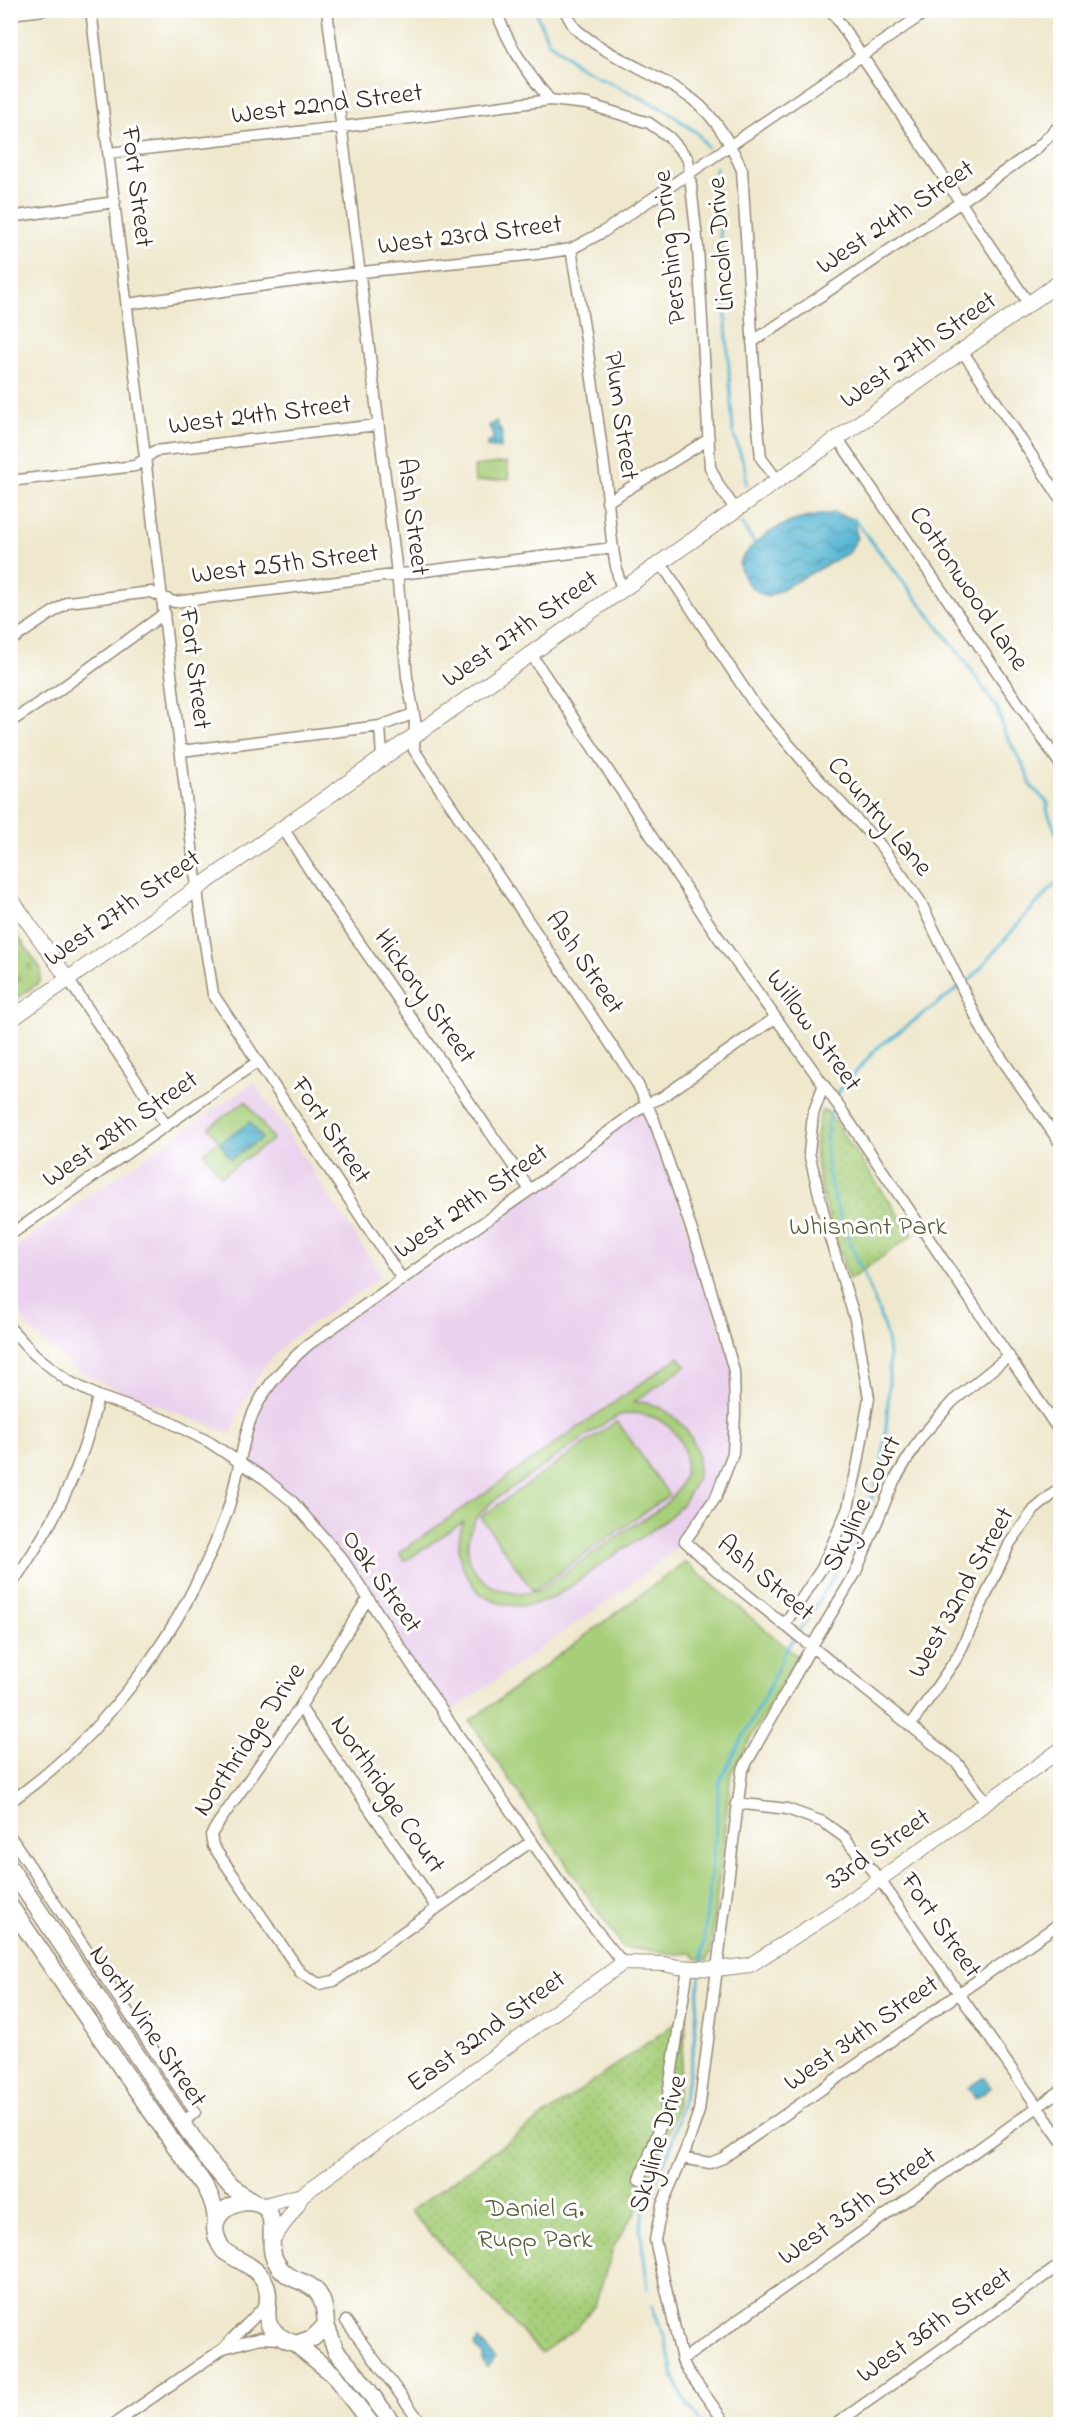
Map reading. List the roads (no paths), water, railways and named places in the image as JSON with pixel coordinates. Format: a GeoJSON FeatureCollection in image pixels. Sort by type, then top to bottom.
{"type":"FeatureCollection","features":[{"type":"Feature","properties":{"kind":"main road","name":"West 27th Street"},"geometry":{"type":"LineString","coordinates":[[10,1020],[1060,282]]}},
{"type":"Feature","properties":{"kind":"main road","name":"North Vine Street"},"geometry":{"type":"LineString","coordinates":[[10,1868],[182,2124],[224,2180],[258,2204]]}},
{"type":"Feature","properties":{"kind":"main road","name":"North Vine Street"},"geometry":{"type":"LineString","coordinates":[[10,1906],[209,2192],[215,2205],[218,2241],[224,2251],[261,2276],[267,2289],[266,2302],[270,2324],[289,2341]]}},
{"type":"Feature","properties":{"kind":"main road"},"geometry":{"type":"LineString","coordinates":[[216,2224],[219,2215],[228,2207],[245,2202],[258,2204],[272,2219],[273,2256],[280,2268],[320,2294],[324,2302],[326,2325],[336,2351],[393,2424]]}},
{"type":"Feature","properties":{"kind":"main road"},"geometry":{"type":"LineString","coordinates":[[289,2341],[313,2338],[326,2325]]}},
{"type":"Feature","properties":{"kind":"main road"},"geometry":{"type":"LineString","coordinates":[[289,2341],[321,2362],[333,2374],[371,2424]]}},
{"type":"Feature","properties":{"kind":"street"},"geometry":{"type":"LineString","coordinates":[[10,14],[44,10]]}},
{"type":"Feature","properties":{"kind":"street","name":"Fort Street"},"geometry":{"type":"LineString","coordinates":[[91,10],[181,752],[213,993],[402,1279]]}},
{"type":"Feature","properties":{"kind":"street","name":"Ash Street"},"geometry":{"type":"LineString","coordinates":[[327,10],[407,676],[416,720],[414,750],[635,1080],[654,1119],[704,1266],[734,1371],[733,1452],[716,1497],[685,1541],[715,1569],[957,1763],[987,1803]]}},
{"type":"Feature","properties":{"kind":"street"},"geometry":{"type":"LineString","coordinates":[[496,10],[502,29],[537,85],[550,100]]}},
{"type":"Feature","properties":{"kind":"street","name":"Lincoln Drive"},"geometry":{"type":"LineString","coordinates":[[565,10],[576,29],[692,100],[715,122],[731,144],[742,170],[761,458],[778,481]]}},
{"type":"Feature","properties":{"kind":"street"},"geometry":{"type":"LineString","coordinates":[[831,10],[1029,304]]}},
{"type":"Feature","properties":{"kind":"street","name":"West 23rd Street"},"geometry":{"type":"LineString","coordinates":[[127,304],[359,273],[572,249],[603,232],[929,10]]}},
{"type":"Feature","properties":{"kind":"street","name":"West 22nd Street"},"geometry":{"type":"LineString","coordinates":[[109,153],[342,127],[550,100]]}},
{"type":"Feature","properties":{"kind":"street","name":"Pershing Drive"},"geometry":{"type":"LineString","coordinates":[[550,100],[587,104],[649,123],[669,137],[688,159],[698,248],[710,467],[719,486],[736,510]]}},
{"type":"Feature","properties":{"kind":"street","name":"West 24th Street"},"geometry":{"type":"LineString","coordinates":[[752,342],[961,202],[1036,149],[1060,125]]}},
{"type":"Feature","properties":{"kind":"street"},"geometry":{"type":"LineString","coordinates":[[10,217],[115,202]]}},
{"type":"Feature","properties":{"kind":"street","name":"Plum Street"},"geometry":{"type":"LineString","coordinates":[[572,249],[582,301],[613,548],[622,590]]}},
{"type":"Feature","properties":{"kind":"street"},"geometry":{"type":"LineString","coordinates":[[963,352],[1060,498]]}},
{"type":"Feature","properties":{"kind":"street","name":"West 24th Street"},"geometry":{"type":"LineString","coordinates":[[10,481],[135,466],[155,451],[377,425]]}},
{"type":"Feature","properties":{"kind":"street"},"geometry":{"type":"LineString","coordinates":[[608,502],[709,439]]}},
{"type":"Feature","properties":{"kind":"street","name":"Cottonwood Lane"},"geometry":{"type":"LineString","coordinates":[[838,439],[1060,764]]}},
{"type":"Feature","properties":{"kind":"street","name":"West 25th Street"},"geometry":{"type":"LineString","coordinates":[[10,641],[68,602],[151,592],[174,602],[613,548]]}},
{"type":"Feature","properties":{"kind":"street","name":"Country Lane"},"geometry":{"type":"LineString","coordinates":[[659,566],[667,572],[755,705],[821,782],[881,846],[920,901],[984,1033],[1060,1143]]}},
{"type":"Feature","properties":{"kind":"street"},"geometry":{"type":"LineString","coordinates":[[10,722],[59,690],[165,613]]}},
{"type":"Feature","properties":{"kind":"street","name":"Willow Street"},"geometry":{"type":"LineString","coordinates":[[531,654],[716,934],[826,1087],[1060,1432]]}},
{"type":"Feature","properties":{"kind":"street"},"geometry":{"type":"LineString","coordinates":[[181,752],[380,726],[413,714]]}},
{"type":"Feature","properties":{"kind":"street"},"geometry":{"type":"LineString","coordinates":[[380,726],[382,758]]}},
{"type":"Feature","properties":{"kind":"street","name":"Hickory Street"},"geometry":{"type":"LineString","coordinates":[[283,828],[314,877],[530,1190]]}},
{"type":"Feature","properties":{"kind":"street"},"geometry":{"type":"LineString","coordinates":[[10,897],[166,1125]]}},
{"type":"Feature","properties":{"kind":"street","name":"West 29th Street"},"geometry":{"type":"LineString","coordinates":[[10,1802],[41,1780],[117,1706],[161,1646],[185,1606],[216,1539],[227,1511],[250,1421],[284,1366],[308,1345],[530,1190],[646,1104],[661,1098],[776,1018]]}},
{"type":"Feature","properties":{"kind":"street","name":"West 28th Street"},"geometry":{"type":"LineString","coordinates":[[10,1235],[257,1062]]}},
{"type":"Feature","properties":{"kind":"street"},"geometry":{"type":"LineString","coordinates":[[784,1625],[822,1568],[848,1508],[869,1398],[855,1319],[829,1235],[808,1153],[813,1114],[826,1087]]}},
{"type":"Feature","properties":{"kind":"street","name":"Oak Street"},"geometry":{"type":"LineString","coordinates":[[10,1328],[34,1354],[65,1379],[98,1396],[168,1421],[209,1442],[291,1500],[342,1560],[454,1729],[575,1904],[623,1963]]}},
{"type":"Feature","properties":{"kind":"street","name":"Skyline Court"},"geometry":{"type":"LineString","coordinates":[[716,1969],[736,1803],[745,1764],[855,1574],[894,1481],[921,1437],[953,1401],[1009,1356]]}},
{"type":"Feature","properties":{"kind":"street"},"geometry":{"type":"LineString","coordinates":[[10,1586],[23,1569],[66,1496],[94,1417],[98,1396]]}},
{"type":"Feature","properties":{"kind":"street","name":"West 32nd Street"},"geometry":{"type":"LineString","coordinates":[[910,1726],[958,1656],[1010,1543],[1034,1510],[1060,1488]]}},
{"type":"Feature","properties":{"kind":"street","name":"Northridge Drive"},"geometry":{"type":"LineString","coordinates":[[368,1598],[300,1707],[217,1825],[211,1835],[213,1846],[301,1973],[319,1984],[334,1981],[532,1841]]}},
{"type":"Feature","properties":{"kind":"street","name":"Northridge Court"},"geometry":{"type":"LineString","coordinates":[[300,1707],[437,1908]]}},
{"type":"Feature","properties":{"kind":"street","name":"33rd Street"},"geometry":{"type":"LineString","coordinates":[[716,1969],[750,1965],[844,1905],[1060,1750]]}},
{"type":"Feature","properties":{"kind":"street","name":"Fort Street"},"geometry":{"type":"LineString","coordinates":[[736,1803],[787,1809],[823,1822],[844,1837],[879,1880],[1060,2139]]}},
{"type":"Feature","properties":{"kind":"street"},"geometry":{"type":"LineString","coordinates":[[10,1836],[195,2112],[182,2124]]}},
{"type":"Feature","properties":{"kind":"street","name":"West 34th Street"},"geometry":{"type":"LineString","coordinates":[[682,2158],[710,2163],[723,2158],[1060,1923]]}},
{"type":"Feature","properties":{"kind":"street"},"geometry":{"type":"LineString","coordinates":[[623,1963],[716,1969]]}},
{"type":"Feature","properties":{"kind":"street","name":"East 32nd Street"},"geometry":{"type":"LineString","coordinates":[[258,2204],[302,2194],[623,1963]]}},
{"type":"Feature","properties":{"kind":"street"},"geometry":{"type":"LineString","coordinates":[[640,2179],[665,2114],[688,1968]]}},
{"type":"Feature","properties":{"kind":"street","name":"Skyline Drive"},"geometry":{"type":"LineString","coordinates":[[716,1969],[699,2111],[662,2205],[655,2240],[682,2360],[726,2424]]}},
{"type":"Feature","properties":{"kind":"street","name":"West 35th Street"},"geometry":{"type":"LineString","coordinates":[[682,2360],[1060,2091]]}},
{"type":"Feature","properties":{"kind":"street","name":"East 32nd Street"},"geometry":{"type":"LineString","coordinates":[[273,2239],[297,2206],[302,2194]]}},
{"type":"Feature","properties":{"kind":"street","name":"West 36th Street"},"geometry":{"type":"LineString","coordinates":[[836,2424],[1060,2265]]}},
{"type":"Feature","properties":{"kind":"street"},"geometry":{"type":"LineString","coordinates":[[114,2424],[224,2348],[256,2317],[266,2302]]}},
{"type":"Feature","properties":{"kind":"street"},"geometry":{"type":"LineString","coordinates":[[346,2322],[422,2424]]}},
{"type":"Feature","properties":{"kind":"street"},"geometry":{"type":"LineString","coordinates":[[224,2348],[260,2338],[289,2341]]}},
{"type":"Feature","properties":{"kind":"water"},"geometry":{"type":"Polygon","coordinates":[[[496,421],[502,433],[501,449],[487,447],[487,441],[492,442],[493,434],[489,426],[496,421]]]}},
{"type":"Feature","properties":{"kind":"water"},"geometry":{"type":"Polygon","coordinates":[[[834,513],[854,519],[857,537],[850,552],[768,597],[748,584],[739,563],[758,541],[780,526],[793,521],[834,513]]]}},
{"type":"Feature","properties":{"kind":"water"},"geometry":{"type":"Polygon","coordinates":[[[250,1122],[262,1138],[231,1159],[220,1143],[250,1122]]]}},
{"type":"Feature","properties":{"kind":"water"},"geometry":{"type":"Polygon","coordinates":[[[984,2077],[991,2088],[975,2098],[968,2088],[984,2077]]]}},
{"type":"Feature","properties":{"kind":"water"},"geometry":{"type":"Polygon","coordinates":[[[479,2340],[495,2358],[487,2367],[483,2363],[483,2355],[474,2346],[479,2340]]]}},
{"type":"Feature","properties":{"kind":"waterway"},"geometry":{"type":"LineString","coordinates":[[535,10],[548,41],[579,67],[669,112],[698,134],[707,147]]}},
{"type":"Feature","properties":{"kind":"waterway"},"geometry":{"type":"LineString","coordinates":[[716,167],[733,432],[745,468],[746,485]]}},
{"type":"Feature","properties":{"kind":"waterway"},"geometry":{"type":"LineString","coordinates":[[854,519],[963,658],[997,708],[1005,733],[1032,787],[1048,803],[1047,810],[1060,842]]}},
{"type":"Feature","properties":{"kind":"waterway"},"geometry":{"type":"LineString","coordinates":[[741,523],[755,544]]}},
{"type":"Feature","properties":{"kind":"waterway"},"geometry":{"type":"LineString","coordinates":[[836,1098],[840,1090],[877,1048],[972,978],[1060,879]]}},
{"type":"Feature","properties":{"kind":"waterway"},"geometry":{"type":"LineString","coordinates":[[798,1632],[841,1565],[867,1511],[880,1470],[888,1403],[887,1339],[833,1194],[827,1164],[827,1134],[834,1104]]}},
{"type":"Feature","properties":{"kind":"waterway"},"geometry":{"type":"LineString","coordinates":[[701,1965],[719,1782],[768,1690],[786,1649],[795,1637]]}},
{"type":"Feature","properties":{"kind":"waterway"},"geometry":{"type":"LineString","coordinates":[[648,2288],[640,2228],[644,2208],[670,2149],[688,2078],[694,2042],[700,1972]]}},
{"type":"Feature","properties":{"kind":"waterway"},"geometry":{"type":"LineString","coordinates":[[652,2306],[665,2338],[673,2375],[685,2401],[702,2424]]}},
{"type":"Feature","properties":{"kind":"park label","name":"Whisnant Park"},"geometry":{"type":"Point","coordinates":[868,1227]}},
{"type":"Feature","properties":{"kind":"park label","name":"Daniel G. Rupp Park"},"geometry":{"type":"Point","coordinates":[535,2224]}}]}
